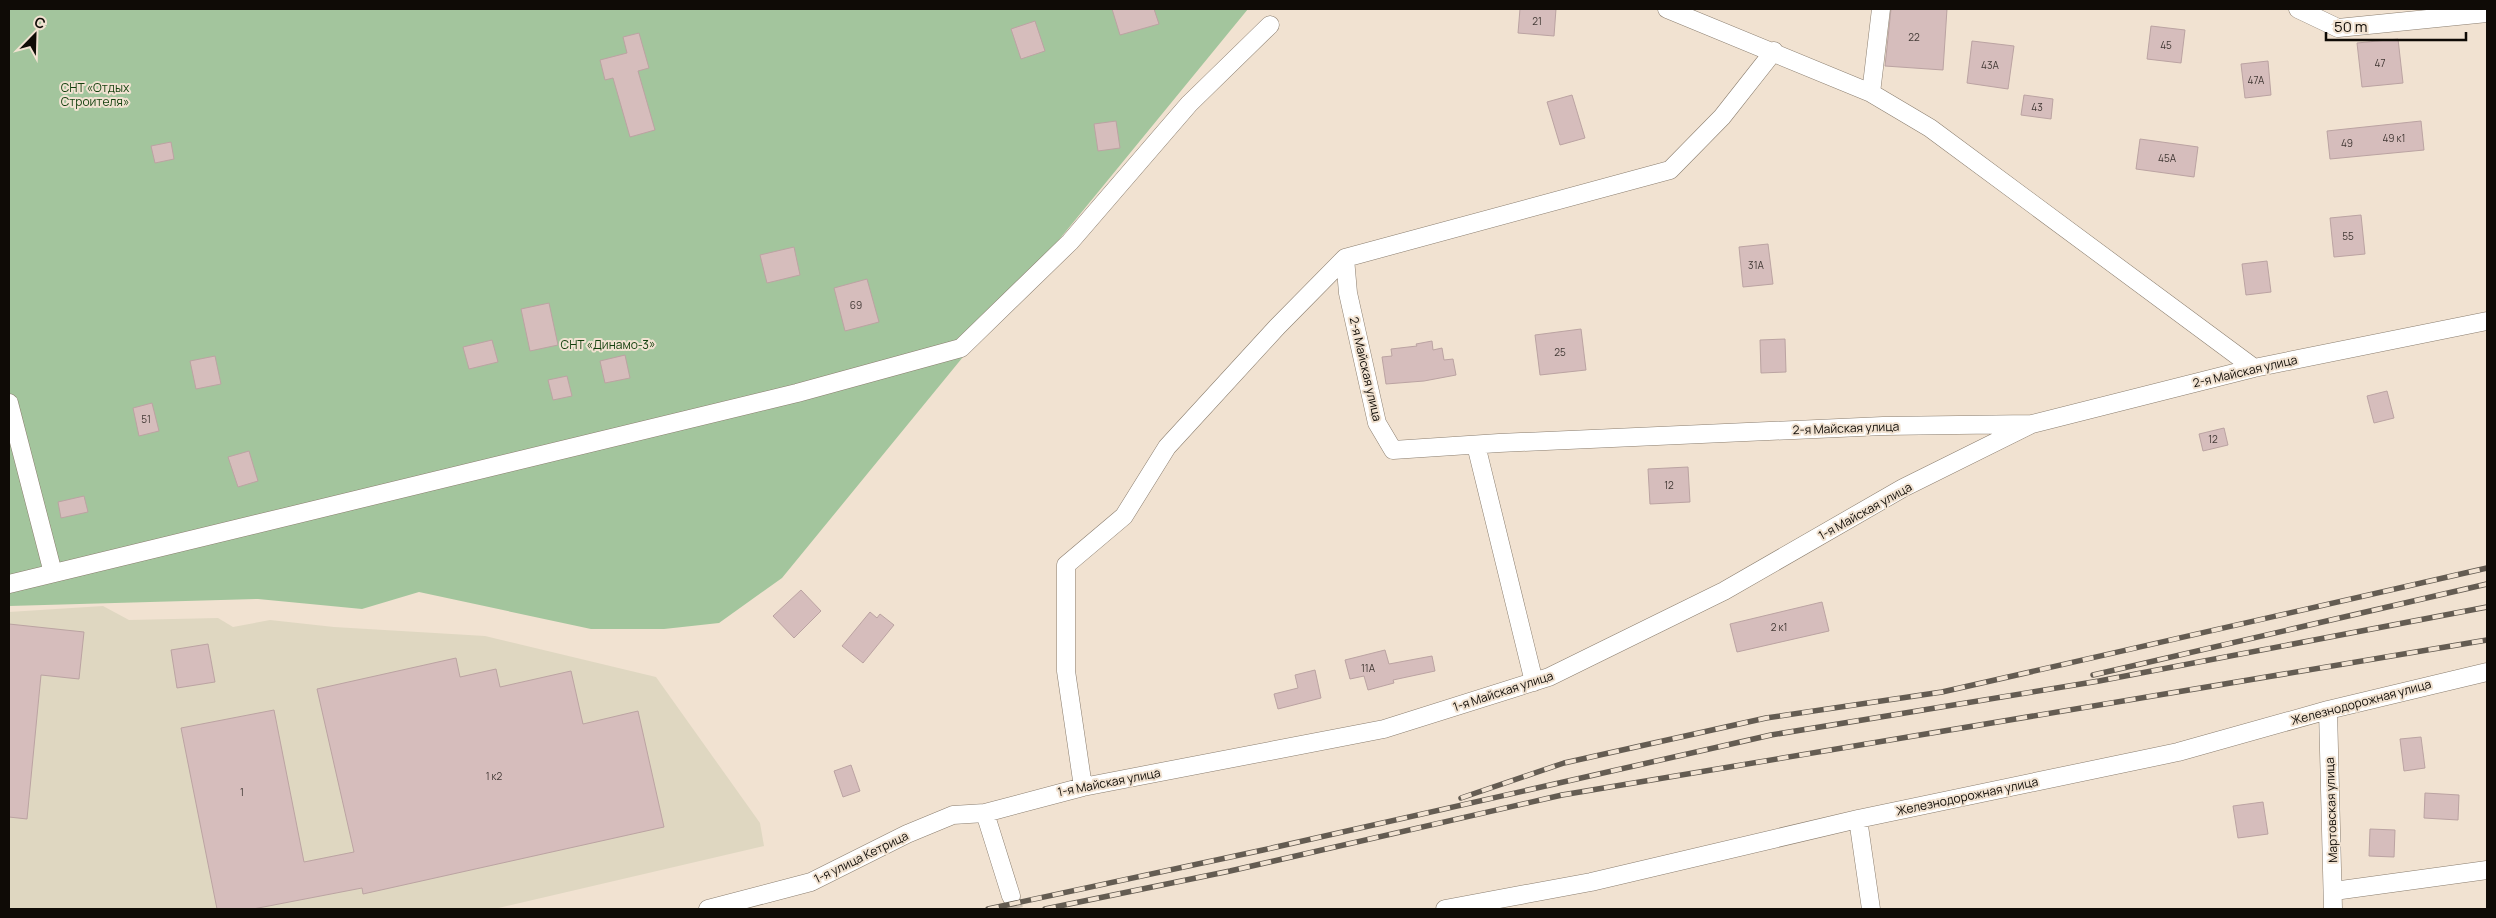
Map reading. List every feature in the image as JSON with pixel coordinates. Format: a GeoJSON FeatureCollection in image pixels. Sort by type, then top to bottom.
{"type":"FeatureCollection","features":[{"type":"Feature","properties":{"kind":"street"},"geometry":{"type":"LineString","coordinates":[[1667,9],[1774,51],[1870,93],[1930,128],[2254,368]]}},
{"type":"Feature","properties":{"kind":"street"},"geometry":{"type":"LineString","coordinates":[[1870,93],[1881,9]]}},
{"type":"Feature","properties":{"kind":"street"},"geometry":{"type":"LineString","coordinates":[[2298,9],[2338,28],[2487,13]]}},
{"type":"Feature","properties":{"kind":"street"},"geometry":{"type":"LineString","coordinates":[[9,584],[797,393],[961,348],[1070,242],[1189,104],[1270,25]]}},
{"type":"Feature","properties":{"kind":"street"},"geometry":{"type":"LineString","coordinates":[[1083,787],[1066,671],[1066,565],[1124,516],[1166,447],[1277,327],[1345,258],[1670,170],[1722,117],[1774,51]]}},
{"type":"Feature","properties":{"kind":"street","name":"2-я Майская улица"},"geometry":{"type":"LineString","coordinates":[[1345,258],[1348,293],[1377,423],[1393,450],[1883,426],[2032,424],[2254,368],[2487,321]]}},
{"type":"Feature","properties":{"kind":"street"},"geometry":{"type":"LineString","coordinates":[[9,403],[53,573]]}},
{"type":"Feature","properties":{"kind":"street","name":"1-я Майская улица"},"geometry":{"type":"LineString","coordinates":[[985,813],[1083,787],[1384,729],[1549,678],[1724,591],[1903,488],[2032,424]]}},
{"type":"Feature","properties":{"kind":"street"},"geometry":{"type":"LineString","coordinates":[[1476,445],[1534,682]]}},
{"type":"Feature","properties":{"kind":"street","name":"Железнодорожная улица"},"geometry":{"type":"LineString","coordinates":[[1444,909],[1591,882],[1858,819],[2178,752],[2328,710],[2487,672]]}},
{"type":"Feature","properties":{"kind":"street","name":"Мартовская улица"},"geometry":{"type":"LineString","coordinates":[[2328,710],[2333,909]]}},
{"type":"Feature","properties":{"kind":"street"},"geometry":{"type":"LineString","coordinates":[[985,813],[1011,896]]}},
{"type":"Feature","properties":{"kind":"street","name":"1-я улица Кетрица"},"geometry":{"type":"LineString","coordinates":[[708,909],[811,882],[907,834],[953,815],[985,813]]}},
{"type":"Feature","properties":{"kind":"street"},"geometry":{"type":"LineString","coordinates":[[1858,819],[1871,909]]}},
{"type":"Feature","properties":{"kind":"street"},"geometry":{"type":"LineString","coordinates":[[2334,891],[2487,870]]}},
{"type":"Feature","properties":{"kind":"shaded area"},"geometry":{"type":"Polygon","coordinates":[[[103,606],[129,620],[218,618],[233,627],[270,620],[334,627],[485,636],[656,677],[760,823],[764,846],[494,909],[9,909],[9,612],[103,606]]]}},
{"type":"Feature","properties":{"kind":"green space","name":"СНТ «Динамо-3»"},"geometry":{"type":"Polygon","coordinates":[[[9,9],[1248,9],[782,578],[719,623],[664,629],[591,629],[419,592],[362,609],[258,599],[9,606],[9,9]]]}},
{"type":"Feature","properties":{"kind":"building"},"geometry":{"type":"Polygon","coordinates":[[[1112,9],[1154,9],[1159,24],[1120,35],[1112,9]]]}},
{"type":"Feature","properties":{"kind":"building"},"geometry":{"type":"Polygon","coordinates":[[[1520,9],[1556,9],[1554,36],[1518,33],[1520,9]]]}},
{"type":"Feature","properties":{"kind":"building"},"geometry":{"type":"Polygon","coordinates":[[[1891,9],[1947,9],[1943,70],[1885,66],[1891,9]]]}},
{"type":"Feature","properties":{"kind":"building"},"geometry":{"type":"Polygon","coordinates":[[[1035,21],[1045,51],[1021,59],[1011,29],[1035,21]]]}},
{"type":"Feature","properties":{"kind":"building"},"geometry":{"type":"Polygon","coordinates":[[[2151,26],[2185,30],[2181,63],[2147,59],[2151,26]]]}},
{"type":"Feature","properties":{"kind":"building"},"geometry":{"type":"Polygon","coordinates":[[[639,33],[649,68],[638,71],[655,130],[630,137],[613,78],[605,80],[600,60],[627,53],[623,37],[639,33]]]}},
{"type":"Feature","properties":{"kind":"building"},"geometry":{"type":"Polygon","coordinates":[[[2398,39],[2403,83],[2362,87],[2357,43],[2398,39]]]}},
{"type":"Feature","properties":{"kind":"building"},"geometry":{"type":"Polygon","coordinates":[[[1972,41],[2014,46],[2008,89],[1967,83],[1972,41]]]}},
{"type":"Feature","properties":{"kind":"building"},"geometry":{"type":"Polygon","coordinates":[[[2268,61],[2271,95],[2245,98],[2241,64],[2268,61]]]}},
{"type":"Feature","properties":{"kind":"building"},"geometry":{"type":"Polygon","coordinates":[[[1572,95],[1585,138],[1560,145],[1547,102],[1572,95]]]}},
{"type":"Feature","properties":{"kind":"building"},"geometry":{"type":"Polygon","coordinates":[[[2024,95],[2053,99],[2051,119],[2021,115],[2024,95]]]}},
{"type":"Feature","properties":{"kind":"building"},"geometry":{"type":"Polygon","coordinates":[[[1116,121],[1120,148],[1098,151],[1094,124],[1116,121]]]}},
{"type":"Feature","properties":{"kind":"building"},"geometry":{"type":"Polygon","coordinates":[[[2421,121],[2424,150],[2330,159],[2327,131],[2421,121]]]}},
{"type":"Feature","properties":{"kind":"building"},"geometry":{"type":"Polygon","coordinates":[[[2140,139],[2198,147],[2194,177],[2136,169],[2140,139]]]}},
{"type":"Feature","properties":{"kind":"building"},"geometry":{"type":"Polygon","coordinates":[[[171,142],[174,159],[155,163],[151,146],[171,142]]]}},
{"type":"Feature","properties":{"kind":"building"},"geometry":{"type":"Polygon","coordinates":[[[2361,215],[2365,254],[2334,257],[2330,218],[2361,215]]]}},
{"type":"Feature","properties":{"kind":"building"},"geometry":{"type":"Polygon","coordinates":[[[1768,244],[1773,284],[1743,287],[1739,247],[1768,244]]]}},
{"type":"Feature","properties":{"kind":"building"},"geometry":{"type":"Polygon","coordinates":[[[794,247],[800,275],[767,283],[760,255],[794,247]]]}},
{"type":"Feature","properties":{"kind":"building"},"geometry":{"type":"Polygon","coordinates":[[[2267,261],[2271,292],[2246,295],[2242,264],[2267,261]]]}},
{"type":"Feature","properties":{"kind":"building"},"geometry":{"type":"Polygon","coordinates":[[[867,279],[879,322],[845,331],[834,288],[867,279]]]}},
{"type":"Feature","properties":{"kind":"building"},"geometry":{"type":"Polygon","coordinates":[[[549,303],[558,345],[530,351],[521,309],[549,303]]]}},
{"type":"Feature","properties":{"kind":"building"},"geometry":{"type":"Polygon","coordinates":[[[1581,329],[1586,370],[1540,375],[1535,335],[1581,329]]]}},
{"type":"Feature","properties":{"kind":"building"},"geometry":{"type":"Polygon","coordinates":[[[1785,339],[1786,372],[1761,373],[1760,340],[1785,339]]]}},
{"type":"Feature","properties":{"kind":"building"},"geometry":{"type":"Polygon","coordinates":[[[492,340],[498,362],[469,369],[463,347],[492,340]]]}},
{"type":"Feature","properties":{"kind":"building"},"geometry":{"type":"Polygon","coordinates":[[[1432,341],[1433,350],[1442,348],[1444,360],[1453,359],[1456,375],[1424,381],[1386,384],[1382,357],[1392,356],[1391,349],[1417,346],[1416,344],[1432,341]]]}},
{"type":"Feature","properties":{"kind":"building"},"geometry":{"type":"Polygon","coordinates":[[[625,355],[630,378],[605,383],[600,361],[625,355]]]}},
{"type":"Feature","properties":{"kind":"building"},"geometry":{"type":"Polygon","coordinates":[[[215,356],[221,384],[196,389],[190,361],[215,356]]]}},
{"type":"Feature","properties":{"kind":"building"},"geometry":{"type":"Polygon","coordinates":[[[567,376],[572,396],[553,400],[548,380],[567,376]]]}},
{"type":"Feature","properties":{"kind":"building"},"geometry":{"type":"Polygon","coordinates":[[[2387,391],[2394,418],[2374,423],[2367,396],[2387,391]]]}},
{"type":"Feature","properties":{"kind":"building"},"geometry":{"type":"Polygon","coordinates":[[[152,403],[159,431],[139,436],[133,408],[152,403]]]}},
{"type":"Feature","properties":{"kind":"building"},"geometry":{"type":"Polygon","coordinates":[[[2224,428],[2228,445],[2203,451],[2199,434],[2224,428]]]}},
{"type":"Feature","properties":{"kind":"building"},"geometry":{"type":"Polygon","coordinates":[[[249,451],[258,481],[238,487],[228,457],[249,451]]]}},
{"type":"Feature","properties":{"kind":"building"},"geometry":{"type":"Polygon","coordinates":[[[1688,467],[1690,502],[1650,504],[1648,469],[1688,467]]]}},
{"type":"Feature","properties":{"kind":"building"},"geometry":{"type":"Polygon","coordinates":[[[84,496],[88,512],[61,518],[58,502],[84,496]]]}},
{"type":"Feature","properties":{"kind":"building"},"geometry":{"type":"Polygon","coordinates":[[[801,590],[821,611],[794,638],[773,616],[801,590]]]}},
{"type":"Feature","properties":{"kind":"building"},"geometry":{"type":"Polygon","coordinates":[[[1822,602],[1829,631],[1737,652],[1730,624],[1822,602]]]}},
{"type":"Feature","properties":{"kind":"building"},"geometry":{"type":"Polygon","coordinates":[[[870,612],[877,618],[880,614],[894,625],[863,663],[842,646],[870,612]]]}},
{"type":"Feature","properties":{"kind":"building"},"geometry":{"type":"Polygon","coordinates":[[[9,624],[84,632],[79,679],[41,675],[27,819],[9,817],[9,624]]]}},
{"type":"Feature","properties":{"kind":"building"},"geometry":{"type":"Polygon","coordinates":[[[208,644],[215,682],[177,688],[171,650],[208,644]]]}},
{"type":"Feature","properties":{"kind":"building"},"geometry":{"type":"Polygon","coordinates":[[[1385,650],[1389,664],[1432,656],[1435,671],[1393,680],[1394,683],[1368,690],[1364,676],[1350,679],[1345,660],[1385,650]]]}},
{"type":"Feature","properties":{"kind":"building"},"geometry":{"type":"Polygon","coordinates":[[[456,658],[460,677],[496,669],[500,687],[571,671],[583,724],[638,711],[664,827],[363,894],[362,888],[253,909],[217,909],[181,728],[274,710],[304,862],[354,852],[317,689],[456,658]]]}},
{"type":"Feature","properties":{"kind":"building"},"geometry":{"type":"Polygon","coordinates":[[[1315,670],[1321,698],[1278,709],[1274,694],[1298,688],[1295,675],[1315,670]]]}},
{"type":"Feature","properties":{"kind":"building"},"geometry":{"type":"Polygon","coordinates":[[[2421,737],[2425,768],[2404,771],[2400,739],[2421,737]]]}},
{"type":"Feature","properties":{"kind":"building"},"geometry":{"type":"Polygon","coordinates":[[[851,765],[860,791],[843,797],[834,771],[851,765]]]}},
{"type":"Feature","properties":{"kind":"building"},"geometry":{"type":"Polygon","coordinates":[[[2425,793],[2459,795],[2458,820],[2424,818],[2425,793]]]}},
{"type":"Feature","properties":{"kind":"building"},"geometry":{"type":"Polygon","coordinates":[[[2263,802],[2268,834],[2238,838],[2233,806],[2263,802]]]}},
{"type":"Feature","properties":{"kind":"building"},"geometry":{"type":"Polygon","coordinates":[[[2370,829],[2395,830],[2394,857],[2369,856],[2370,829]]]}},
{"type":"Feature","properties":{"kind":"tunnel"},"geometry":{"type":"LineString","coordinates":[[1011,896],[1014,909]]}},
{"type":"Feature","properties":{"kind":"railway"},"geometry":{"type":"LineString","coordinates":[[1461,798],[1564,763],[1766,718],[1942,692],[2487,568]]}},
{"type":"Feature","properties":{"kind":"railway"},"geometry":{"type":"LineString","coordinates":[[2093,675],[2487,584]]}},
{"type":"Feature","properties":{"kind":"railway"},"geometry":{"type":"LineString","coordinates":[[988,909],[1263,850],[1771,735],[2099,681],[2487,607]]}},
{"type":"Feature","properties":{"kind":"railway"},"geometry":{"type":"LineString","coordinates":[[1045,909],[1230,871],[1562,795],[2487,640]]}},
{"type":"Feature","properties":{"kind":"park label","name":"СНТ «Отдых Строителя»"},"geometry":{"type":"Point","coordinates":[95,94]}}]}
